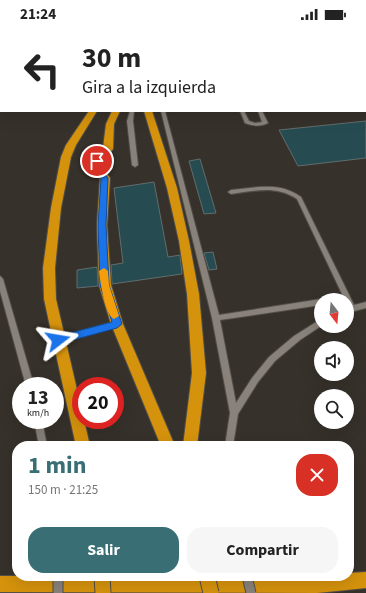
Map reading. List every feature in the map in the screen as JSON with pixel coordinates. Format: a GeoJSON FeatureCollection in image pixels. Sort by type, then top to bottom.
{"type":"FeatureCollection","features":[{"type":"Feature","properties":{"kind":"highway"},"geometry":{"type":"LineString","coordinates":[[82,441],[58,340],[49,287],[50,254],[55,215],[67,152],[92,112]]}},
{"type":"Feature","properties":{"kind":"highway"},"geometry":{"type":"LineString","coordinates":[[116,112],[110,124],[108,149],[97,161],[96,166],[105,178],[102,225],[105,285],[117,324],[166,441]]}},
{"type":"Feature","properties":{"kind":"highway"},"geometry":{"type":"LineString","coordinates":[[148,112],[165,163],[187,255],[197,327],[199,375],[191,441]]}},
{"type":"Feature","properties":{"kind":"highway"},"geometry":{"type":"LineString","coordinates":[[0,584],[313,585],[366,580]]}},
{"type":"Feature","properties":{"kind":"highway"},"geometry":{"type":"LineString","coordinates":[[102,581],[103,593]]}},
{"type":"Feature","properties":{"kind":"highway"},"geometry":{"type":"LineString","coordinates":[[208,581],[211,593]]}},
{"type":"Feature","properties":{"kind":"lane"},"geometry":{"type":"LineString","coordinates":[[132,112],[130,121],[134,165]]}},
{"type":"Feature","properties":{"kind":"lane"},"geometry":{"type":"LineString","coordinates":[[163,112],[216,318],[234,413],[230,441]]}},
{"type":"Feature","properties":{"kind":"lane"},"geometry":{"type":"LineString","coordinates":[[242,112],[247,122],[254,124],[266,124],[260,112]]}},
{"type":"Feature","properties":{"kind":"lane"},"geometry":{"type":"LineString","coordinates":[[232,192],[271,188],[293,193],[300,198],[345,293]]}},
{"type":"Feature","properties":{"kind":"lane"},"geometry":{"type":"LineString","coordinates":[[0,279],[27,377]]}},
{"type":"Feature","properties":{"kind":"lane"},"geometry":{"type":"LineString","coordinates":[[216,318],[314,303]]}},
{"type":"Feature","properties":{"kind":"lane"},"geometry":{"type":"LineString","coordinates":[[354,308],[366,304]]}},
{"type":"Feature","properties":{"kind":"lane"},"geometry":{"type":"LineString","coordinates":[[58,340],[117,324]]}},
{"type":"Feature","properties":{"kind":"lane"},"geometry":{"type":"LineString","coordinates":[[234,413],[255,380],[272,358],[296,338],[314,326]]}},
{"type":"Feature","properties":{"kind":"lane"},"geometry":{"type":"LineString","coordinates":[[40,429],[42,441]]}},
{"type":"Feature","properties":{"kind":"lane"},"geometry":{"type":"LineString","coordinates":[[58,581],[58,593]]}},
{"type":"Feature","properties":{"kind":"lane"},"geometry":{"type":"LineString","coordinates":[[248,581],[251,593]]}},
{"type":"Feature","properties":{"kind":"building"},"geometry":{"type":"Polygon","coordinates":[[[366,121],[366,158],[298,166],[279,130],[366,121]]]}},
{"type":"Feature","properties":{"kind":"building"},"geometry":{"type":"Polygon","coordinates":[[[200,159],[216,213],[204,214],[189,161],[200,159]]]}},
{"type":"Feature","properties":{"kind":"building"},"geometry":{"type":"Polygon","coordinates":[[[154,182],[168,257],[180,255],[182,274],[112,284],[111,265],[123,263],[114,188],[154,182]]]}},
{"type":"Feature","properties":{"kind":"building"},"geometry":{"type":"Polygon","coordinates":[[[213,252],[217,269],[209,270],[204,253],[213,252]]]}},
{"type":"Feature","properties":{"kind":"building"},"geometry":{"type":"Polygon","coordinates":[[[97,267],[98,286],[77,288],[77,270],[97,267]]]}},
{"type":"Feature","properties":{"kind":"slow traffic"},"geometry":{"type":"LineString","coordinates":[[104,271],[105,285],[114,316]]}},
{"type":"Feature","properties":{"kind":"route"},"geometry":{"type":"LineString","coordinates":[[58,340],[117,324],[111,309],[104,277],[102,225],[105,178],[97,169],[97,161]]}}]}
